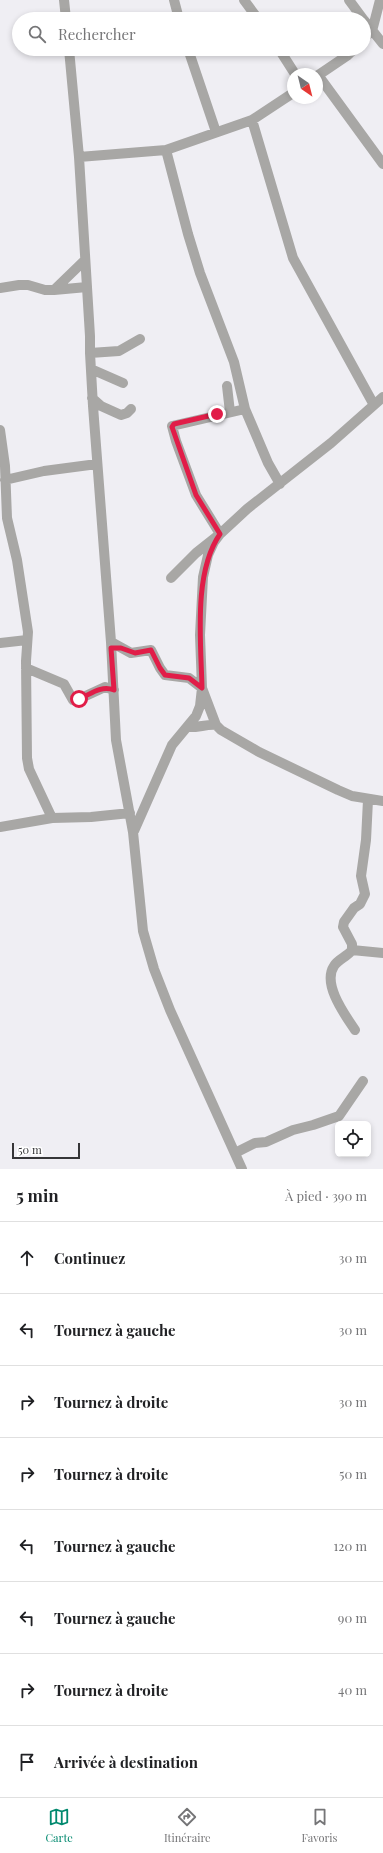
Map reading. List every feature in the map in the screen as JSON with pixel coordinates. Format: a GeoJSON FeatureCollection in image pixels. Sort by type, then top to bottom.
{"type":"FeatureCollection","features":[{"type":"Feature","properties":{"kind":"street"},"geometry":{"type":"LineString","coordinates":[[64,0],[65,12]]}},
{"type":"Feature","properties":{"kind":"street"},"geometry":{"type":"LineString","coordinates":[[174,0],[177,12]]}},
{"type":"Feature","properties":{"kind":"street"},"geometry":{"type":"LineString","coordinates":[[244,0],[253,12]]}},
{"type":"Feature","properties":{"kind":"street"},"geometry":{"type":"LineString","coordinates":[[349,0],[357,12]]}},
{"type":"Feature","properties":{"kind":"street"},"geometry":{"type":"LineString","coordinates":[[380,0],[372,31],[383,44]]}},
{"type":"Feature","properties":{"kind":"street"},"geometry":{"type":"LineString","coordinates":[[70,56],[79,157],[90,336],[92,398],[114,646],[116,740],[133,832],[143,931],[154,969],[170,1010],[242,1169]]}},
{"type":"Feature","properties":{"kind":"street"},"geometry":{"type":"LineString","coordinates":[[190,56],[216,132]]}},
{"type":"Feature","properties":{"kind":"street"},"geometry":{"type":"LineString","coordinates":[[283,56],[291,68]]}},
{"type":"Feature","properties":{"kind":"street"},"geometry":{"type":"LineString","coordinates":[[323,72],[347,56]]}},
{"type":"Feature","properties":{"kind":"street"},"geometry":{"type":"LineString","coordinates":[[323,83],[383,164]]}},
{"type":"Feature","properties":{"kind":"street"},"geometry":{"type":"LineString","coordinates":[[79,157],[166,150],[252,120],[287,97]]}},
{"type":"Feature","properties":{"kind":"street"},"geometry":{"type":"LineString","coordinates":[[252,120],[293,258],[374,405]]}},
{"type":"Feature","properties":{"kind":"street"},"geometry":{"type":"LineString","coordinates":[[166,150],[188,234],[200,273],[234,362],[245,409],[257,438],[280,484]]}},
{"type":"Feature","properties":{"kind":"street"},"geometry":{"type":"LineString","coordinates":[[54,290],[85,260]]}},
{"type":"Feature","properties":{"kind":"street"},"geometry":{"type":"LineString","coordinates":[[0,288],[28,285],[45,290],[87,287]]}},
{"type":"Feature","properties":{"kind":"street"},"geometry":{"type":"LineString","coordinates":[[90,353],[119,351],[140,339]]}},
{"type":"Feature","properties":{"kind":"street"},"geometry":{"type":"LineString","coordinates":[[91,369],[123,383]]}},
{"type":"Feature","properties":{"kind":"street"},"geometry":{"type":"LineString","coordinates":[[227,386],[230,412]]}},
{"type":"Feature","properties":{"kind":"street"},"geometry":{"type":"LineString","coordinates":[[171,578],[196,553],[220,534],[247,509],[331,443],[383,397]]}},
{"type":"Feature","properties":{"kind":"street"},"geometry":{"type":"LineString","coordinates":[[92,398],[101,406],[121,415],[127,413],[131,409]]}},
{"type":"Feature","properties":{"kind":"street"},"geometry":{"type":"LineString","coordinates":[[220,534],[196,495],[172,427],[174,424],[245,409]]}},
{"type":"Feature","properties":{"kind":"street"},"geometry":{"type":"LineString","coordinates":[[0,430],[7,518],[17,560],[28,632],[26,668],[27,758],[29,769],[52,818]]}},
{"type":"Feature","properties":{"kind":"street"},"geometry":{"type":"LineString","coordinates":[[5,480],[44,471],[97,464]]}},
{"type":"Feature","properties":{"kind":"street"},"geometry":{"type":"LineString","coordinates":[[133,832],[172,745],[198,711],[202,688],[200,635],[202,577],[208,556],[220,534]]}},
{"type":"Feature","properties":{"kind":"street"},"geometry":{"type":"LineString","coordinates":[[0,643],[27,640]]}},
{"type":"Feature","properties":{"kind":"street"},"geometry":{"type":"LineString","coordinates":[[114,646],[131,653],[151,650],[165,675],[189,678],[202,688],[216,725]]}},
{"type":"Feature","properties":{"kind":"street"},"geometry":{"type":"LineString","coordinates":[[26,668],[64,684],[73,700],[79,699],[104,687],[114,690]]}},
{"type":"Feature","properties":{"kind":"street"},"geometry":{"type":"LineString","coordinates":[[187,726],[195,728],[210,724],[216,725],[242,743],[284,765],[338,790],[368,800],[383,801]]}},
{"type":"Feature","properties":{"kind":"street"},"geometry":{"type":"LineString","coordinates":[[38,820],[41,795]]}},
{"type":"Feature","properties":{"kind":"street"},"geometry":{"type":"LineString","coordinates":[[352,950],[352,944],[343,927],[344,922],[354,908],[360,904],[365,894],[361,876],[366,840],[368,800]]}},
{"type":"Feature","properties":{"kind":"street"},"geometry":{"type":"LineString","coordinates":[[0,827],[52,818],[91,817],[130,813]]}},
{"type":"Feature","properties":{"kind":"street"},"geometry":{"type":"LineString","coordinates":[[355,1030],[337,1002],[330,976],[333,967],[352,950],[383,953]]}},
{"type":"Feature","properties":{"kind":"street"},"geometry":{"type":"LineString","coordinates":[[235,1153],[255,1143],[266,1142],[293,1130],[339,1116],[363,1081]]}},
{"type":"Feature","properties":{"kind":"route"},"geometry":{"type":"LineString","coordinates":[[79,699],[100,688],[104,687],[114,690],[111,648],[121,648],[131,653],[151,650],[153,651],[160,668],[165,675],[189,678],[202,688],[200,635],[202,577],[208,556],[214,542],[220,534],[196,495],[188,477],[172,426],[174,424],[217,414]]}}]}
